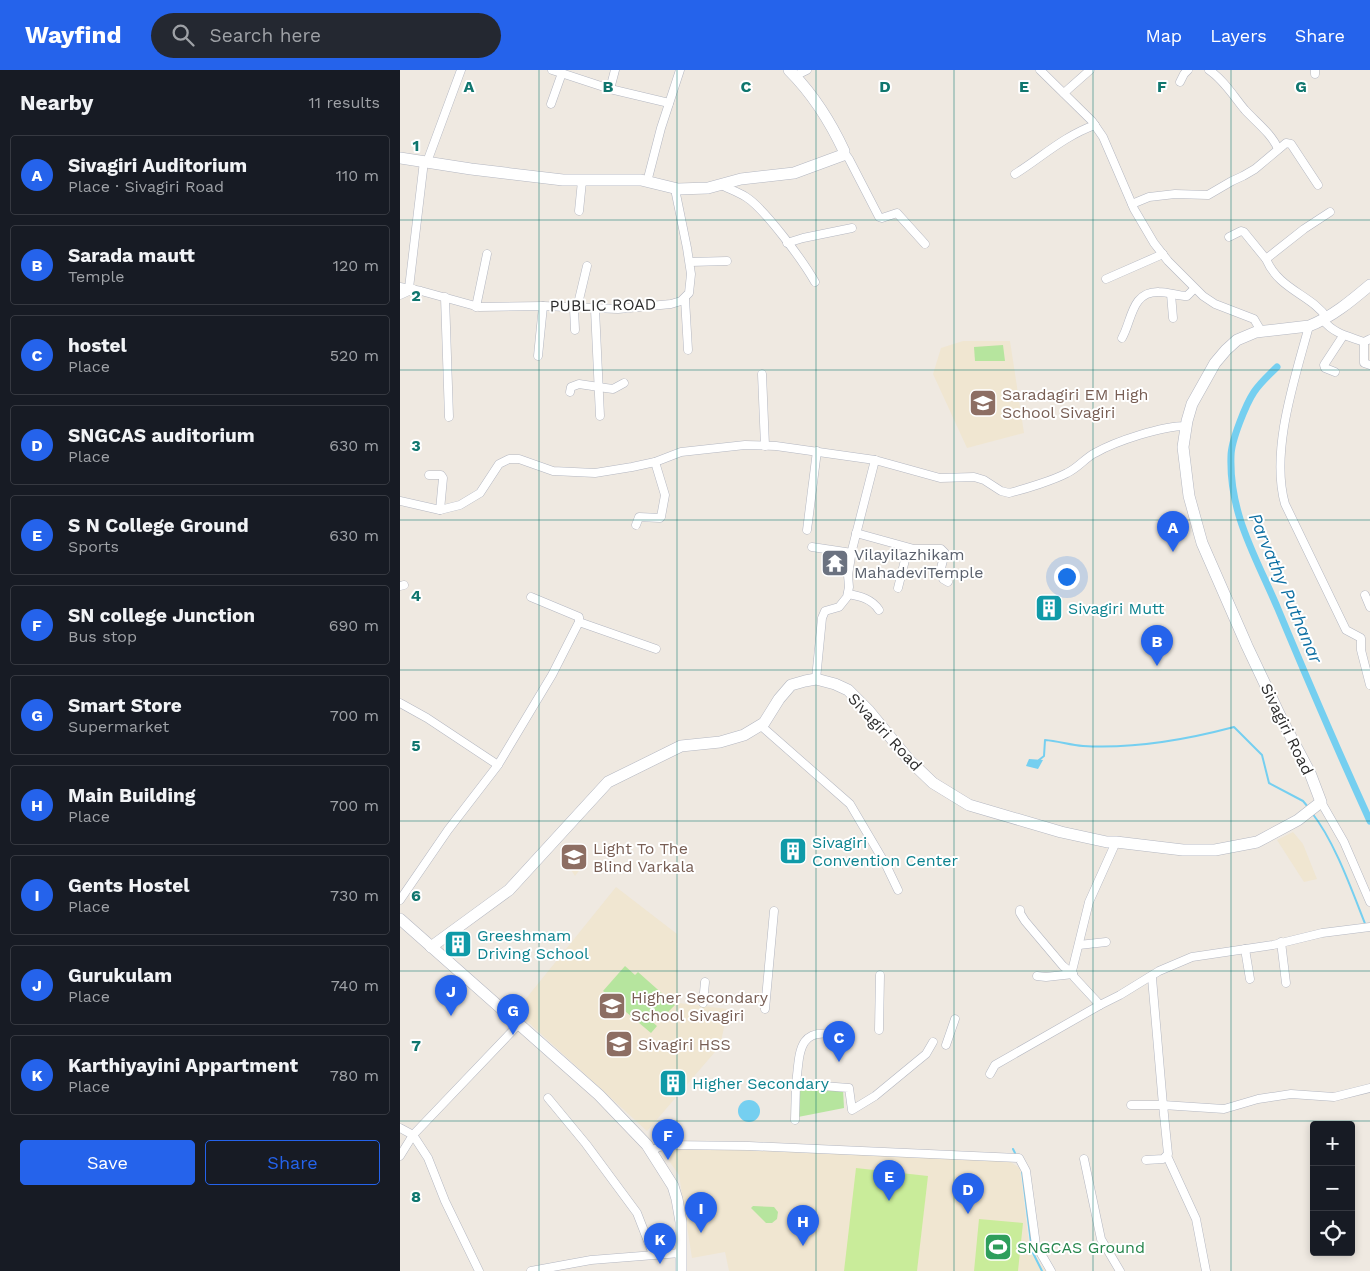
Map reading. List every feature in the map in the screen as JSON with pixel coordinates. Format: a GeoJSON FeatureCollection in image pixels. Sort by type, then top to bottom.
{"type":"FeatureCollection","features":[{"type":"Feature","properties":{"kind":"main road"},"geometry":{"type":"LineString","coordinates":[[400,158],[564,180],[641,180],[675,189],[692,189],[721,185],[742,179],[794,173],[843,155],[844,152],[832,124],[792,73]]}},
{"type":"Feature","properties":{"kind":"main road","name":"Sivagiri Road"},"geometry":{"type":"LineString","coordinates":[[432,946],[509,890],[608,782],[681,746],[720,742],[744,735],[760,725],[791,686],[816,680],[835,684],[848,690],[869,711],[915,766],[933,783],[969,805],[1061,832],[1107,842],[1183,850],[1215,850],[1258,842],[1298,820],[1321,802],[1310,773],[1282,720],[1247,646],[1202,543],[1189,496],[1184,469],[1183,447],[1192,404],[1215,363],[1237,340],[1261,331],[1309,326],[1325,319],[1370,285]]}},
{"type":"Feature","properties":{"kind":"main road"},"geometry":{"type":"LineString","coordinates":[[400,919],[599,1095],[629,1125],[651,1151],[672,1186],[677,1199],[681,1222],[681,1271]]}},
{"type":"Feature","properties":{"kind":"street"},"geometry":{"type":"LineString","coordinates":[[400,295],[411,289],[425,161],[461,70]]}},
{"type":"Feature","properties":{"kind":"street"},"geometry":{"type":"LineString","coordinates":[[552,70],[610,89],[669,103]]}},
{"type":"Feature","properties":{"kind":"street"},"geometry":{"type":"LineString","coordinates":[[610,89],[615,70]]}},
{"type":"Feature","properties":{"kind":"street"},"geometry":{"type":"LineString","coordinates":[[647,182],[680,70]]}},
{"type":"Feature","properties":{"kind":"street"},"geometry":{"type":"LineString","coordinates":[[792,73],[807,70]]}},
{"type":"Feature","properties":{"kind":"street"},"geometry":{"type":"LineString","coordinates":[[1040,70],[1095,125],[1103,137],[1132,204],[1163,254],[1194,289],[1215,304],[1254,319],[1261,331]]}},
{"type":"Feature","properties":{"kind":"street"},"geometry":{"type":"LineString","coordinates":[[1064,93],[1090,70]]}},
{"type":"Feature","properties":{"kind":"street"},"geometry":{"type":"LineString","coordinates":[[1180,82],[1188,70]]}},
{"type":"Feature","properties":{"kind":"street"},"geometry":{"type":"LineString","coordinates":[[1209,70],[1270,136],[1278,148]]}},
{"type":"Feature","properties":{"kind":"street"},"geometry":{"type":"LineString","coordinates":[[551,104],[562,73]]}},
{"type":"Feature","properties":{"kind":"street"},"geometry":{"type":"LineString","coordinates":[[1015,174],[1060,141],[1082,129],[1095,125]]}},
{"type":"Feature","properties":{"kind":"street"},"geometry":{"type":"LineString","coordinates":[[1132,204],[1149,197],[1175,194],[1208,196],[1255,169],[1286,143],[1291,144],[1318,185]]}},
{"type":"Feature","properties":{"kind":"street"},"geometry":{"type":"LineString","coordinates":[[844,152],[879,217],[882,218],[896,213],[925,244]]}},
{"type":"Feature","properties":{"kind":"street"},"geometry":{"type":"LineString","coordinates":[[579,211],[582,181]]}},
{"type":"Feature","properties":{"kind":"street"},"geometry":{"type":"LineString","coordinates":[[721,185],[756,205],[815,282]]}},
{"type":"Feature","properties":{"kind":"street"},"geometry":{"type":"LineString","coordinates":[[675,189],[690,262],[690,287],[685,299],[688,350]]}},
{"type":"Feature","properties":{"kind":"street"},"geometry":{"type":"LineString","coordinates":[[1266,260],[1267,257],[1304,229],[1330,212]]}},
{"type":"Feature","properties":{"kind":"street"},"geometry":{"type":"LineString","coordinates":[[787,243],[852,228]]}},
{"type":"Feature","properties":{"kind":"street"},"geometry":{"type":"LineString","coordinates":[[1229,237],[1241,231],[1244,232],[1284,284],[1316,306],[1334,332],[1343,336],[1367,340],[1364,363],[1370,365]]}},
{"type":"Feature","properties":{"kind":"street"},"geometry":{"type":"LineString","coordinates":[[476,307],[487,254]]}},
{"type":"Feature","properties":{"kind":"street"},"geometry":{"type":"LineString","coordinates":[[1106,279],[1163,254]]}},
{"type":"Feature","properties":{"kind":"street"},"geometry":{"type":"LineString","coordinates":[[690,262],[728,261]]}},
{"type":"Feature","properties":{"kind":"street"},"geometry":{"type":"LineString","coordinates":[[573,328],[574,308],[587,266]]}},
{"type":"Feature","properties":{"kind":"street","name":"PUBLIC ROAD"},"geometry":{"type":"LineString","coordinates":[[400,287],[445,297],[476,307],[543,306],[595,309],[671,304],[685,299]]}},
{"type":"Feature","properties":{"kind":"street"},"geometry":{"type":"LineString","coordinates":[[1122,338],[1137,301],[1151,292],[1158,291],[1187,296],[1194,289]]}},
{"type":"Feature","properties":{"kind":"street"},"geometry":{"type":"LineString","coordinates":[[1171,294],[1173,318]]}},
{"type":"Feature","properties":{"kind":"street"},"geometry":{"type":"LineString","coordinates":[[445,297],[449,417]]}},
{"type":"Feature","properties":{"kind":"street"},"geometry":{"type":"LineString","coordinates":[[538,356],[543,306]]}},
{"type":"Feature","properties":{"kind":"street"},"geometry":{"type":"LineString","coordinates":[[595,309],[600,416]]}},
{"type":"Feature","properties":{"kind":"street"},"geometry":{"type":"LineString","coordinates":[[1309,326],[1289,403],[1281,448],[1283,496],[1285,504],[1346,630],[1361,639],[1370,641]]}},
{"type":"Feature","properties":{"kind":"street"},"geometry":{"type":"LineString","coordinates":[[1335,372],[1325,368],[1324,365],[1343,336]]}},
{"type":"Feature","properties":{"kind":"street"},"geometry":{"type":"LineString","coordinates":[[762,374],[764,446]]}},
{"type":"Feature","properties":{"kind":"street"},"geometry":{"type":"LineString","coordinates":[[570,392],[571,387],[575,385],[612,389],[624,383]]}},
{"type":"Feature","properties":{"kind":"street"},"geometry":{"type":"LineString","coordinates":[[400,501],[440,510],[460,505],[480,493],[499,464],[508,459],[519,460],[553,471],[610,471],[655,462],[681,452],[746,445],[817,451],[876,460],[940,478],[974,477],[1009,493],[1061,476],[1074,469],[1083,460],[1096,452],[1122,442],[1154,431],[1175,426],[1186,426]]}},
{"type":"Feature","properties":{"kind":"street"},"geometry":{"type":"LineString","coordinates":[[807,530],[817,451]]}},
{"type":"Feature","properties":{"kind":"street"},"geometry":{"type":"LineString","coordinates":[[816,680],[820,627],[823,614],[826,610],[841,605],[846,600],[856,533],[876,460]]}},
{"type":"Feature","properties":{"kind":"street"},"geometry":{"type":"LineString","coordinates":[[636,526],[639,517],[662,517],[665,495],[655,462]]}},
{"type":"Feature","properties":{"kind":"street"},"geometry":{"type":"LineString","coordinates":[[429,475],[443,478],[440,510]]}},
{"type":"Feature","properties":{"kind":"street"},"geometry":{"type":"LineString","coordinates":[[856,533],[908,548],[943,550],[945,553],[941,572],[944,580],[948,582]]}},
{"type":"Feature","properties":{"kind":"street"},"geometry":{"type":"LineString","coordinates":[[812,547],[852,553]]}},
{"type":"Feature","properties":{"kind":"street"},"geometry":{"type":"LineString","coordinates":[[898,588],[908,548]]}},
{"type":"Feature","properties":{"kind":"street"},"geometry":{"type":"LineString","coordinates":[[848,594],[867,599],[879,610]]}},
{"type":"Feature","properties":{"kind":"street"},"geometry":{"type":"LineString","coordinates":[[1365,595],[1370,607]]}},
{"type":"Feature","properties":{"kind":"street"},"geometry":{"type":"LineString","coordinates":[[400,900],[448,830],[498,765],[552,675],[579,622],[579,617],[531,597]]}},
{"type":"Feature","properties":{"kind":"street"},"geometry":{"type":"LineString","coordinates":[[579,622],[656,649]]}},
{"type":"Feature","properties":{"kind":"street"},"geometry":{"type":"LineString","coordinates":[[1361,639],[1361,650],[1370,686]]}},
{"type":"Feature","properties":{"kind":"street"},"geometry":{"type":"LineString","coordinates":[[400,703],[498,765]]}},
{"type":"Feature","properties":{"kind":"street"},"geometry":{"type":"LineString","coordinates":[[760,725],[850,804],[886,865],[898,890]]}},
{"type":"Feature","properties":{"kind":"street"},"geometry":{"type":"LineString","coordinates":[[1321,802],[1344,842],[1370,902]]}},
{"type":"Feature","properties":{"kind":"street"},"geometry":{"type":"LineString","coordinates":[[1072,973],[1073,960],[1079,945],[1089,902],[1116,842]]}},
{"type":"Feature","properties":{"kind":"street"},"geometry":{"type":"LineString","coordinates":[[1020,910],[1020,913],[1039,938],[1100,1005]]}},
{"type":"Feature","properties":{"kind":"street"},"geometry":{"type":"LineString","coordinates":[[765,1009],[774,911]]}},
{"type":"Feature","properties":{"kind":"street"},"geometry":{"type":"LineString","coordinates":[[990,1074],[995,1065],[1176,963],[1205,954],[1245,949],[1322,933],[1370,927]]}},
{"type":"Feature","properties":{"kind":"street"},"geometry":{"type":"LineString","coordinates":[[1079,945],[1106,942]]}},
{"type":"Feature","properties":{"kind":"street"},"geometry":{"type":"LineString","coordinates":[[1281,942],[1286,983]]}},
{"type":"Feature","properties":{"kind":"street"},"geometry":{"type":"LineString","coordinates":[[1245,949],[1250,979]]}},
{"type":"Feature","properties":{"kind":"street"},"geometry":{"type":"LineString","coordinates":[[1037,976],[1046,978],[1072,973]]}},
{"type":"Feature","properties":{"kind":"street"},"geometry":{"type":"LineString","coordinates":[[880,974],[880,1030]]}},
{"type":"Feature","properties":{"kind":"street"},"geometry":{"type":"LineString","coordinates":[[1152,978],[1167,1156],[1196,1219],[1206,1271]]}},
{"type":"Feature","properties":{"kind":"street"},"geometry":{"type":"LineString","coordinates":[[703,1004],[705,982]]}},
{"type":"Feature","properties":{"kind":"street"},"geometry":{"type":"LineString","coordinates":[[946,1045],[955,1018]]}},
{"type":"Feature","properties":{"kind":"street"},"geometry":{"type":"LineString","coordinates":[[400,1156],[414,1135],[519,1024]]}},
{"type":"Feature","properties":{"kind":"street"},"geometry":{"type":"LineString","coordinates":[[795,1120],[796,1084],[801,1046],[807,1036],[822,1033],[836,1034]]}},
{"type":"Feature","properties":{"kind":"street"},"geometry":{"type":"LineString","coordinates":[[796,1084],[848,1088],[852,1110],[875,1096],[926,1054],[933,1042]]}},
{"type":"Feature","properties":{"kind":"street"},"geometry":{"type":"LineString","coordinates":[[1131,1105],[1224,1109],[1258,1099],[1291,1094],[1334,1097],[1370,1088]]}},
{"type":"Feature","properties":{"kind":"street"},"geometry":{"type":"LineString","coordinates":[[548,1098],[586,1144],[637,1214],[653,1254]]}},
{"type":"Feature","properties":{"kind":"street"},"geometry":{"type":"LineString","coordinates":[[400,1128],[414,1135],[428,1158],[445,1201],[479,1271]]}},
{"type":"Feature","properties":{"kind":"street"},"geometry":{"type":"LineString","coordinates":[[651,1151],[668,1145],[749,1146],[1019,1158],[1026,1171],[1036,1245],[1051,1271]]}},
{"type":"Feature","properties":{"kind":"street"},"geometry":{"type":"LineString","coordinates":[[1146,1160],[1163,1159],[1167,1156]]}},
{"type":"Feature","properties":{"kind":"street"},"geometry":{"type":"LineString","coordinates":[[1084,1159],[1101,1239],[1120,1271]]}},
{"type":"Feature","properties":{"kind":"street"},"geometry":{"type":"LineString","coordinates":[[530,1271],[591,1260],[680,1253]]}},
{"type":"Feature","properties":{"kind":"shaded area","name":"Saradagiri EM High School Sivagiri"},"geometry":{"type":"Polygon","coordinates":[[[963,341],[1010,341],[1024,433],[967,448],[933,374],[941,348],[963,341]]]}},
{"type":"Feature","properties":{"kind":"shaded area"},"geometry":{"type":"Polygon","coordinates":[[[1293,832],[1303,844],[1317,879],[1304,882],[1277,840],[1293,832]]]}},
{"type":"Feature","properties":{"kind":"shaded area","name":"Light To The Blind Varkala"},"geometry":{"type":"Polygon","coordinates":[[[573,843],[587,860],[575,876],[561,854],[573,843]]]}},
{"type":"Feature","properties":{"kind":"shaded area","name":"Higher Secondary School Sivagiri"},"geometry":{"type":"Polygon","coordinates":[[[616,887],[677,934],[678,1003],[728,1009],[720,1046],[647,1131],[516,1011],[616,887]]]}},
{"type":"Feature","properties":{"kind":"shaded area"},"geometry":{"type":"Polygon","coordinates":[[[662,1147],[1009,1161],[1020,1168],[1029,1245],[1032,1255],[1046,1271],[729,1271],[725,1252],[692,1258],[679,1175],[662,1151],[662,1147]]]}},
{"type":"Feature","properties":{"kind":"green space"},"geometry":{"type":"Polygon","coordinates":[[[1003,345],[1005,361],[975,361],[974,347],[1003,345]]]}},
{"type":"Feature","properties":{"kind":"green space"},"geometry":{"type":"Polygon","coordinates":[[[625,966],[635,975],[638,972],[675,1005],[664,1016],[658,1011],[650,1020],[657,1026],[651,1033],[603,991],[625,966]]]}},
{"type":"Feature","properties":{"kind":"green space"},"geometry":{"type":"Polygon","coordinates":[[[800,1088],[843,1089],[844,1108],[798,1117],[800,1088]]]}},
{"type":"Feature","properties":{"kind":"green space"},"geometry":{"type":"Polygon","coordinates":[[[856,1168],[928,1176],[917,1271],[844,1271],[856,1168]]]}},
{"type":"Feature","properties":{"kind":"green space"},"geometry":{"type":"Polygon","coordinates":[[[753,1206],[774,1207],[778,1212],[777,1219],[772,1223],[766,1223],[751,1208],[753,1206]]]}},
{"type":"Feature","properties":{"kind":"green space","name":"SNGCAS Ground"},"geometry":{"type":"Polygon","coordinates":[[[979,1219],[1023,1223],[1018,1271],[974,1271],[979,1219]]]}},
{"type":"Feature","properties":{"kind":"water"},"geometry":{"type":"Polygon","coordinates":[[[1029,759],[1043,760],[1038,769],[1026,766],[1029,759]]]}},
{"type":"Feature","properties":{"kind":"water"},"geometry":{"type":"Polygon","coordinates":[[[749,1100],[757,1103],[760,1111],[757,1119],[749,1122],[741,1119],[738,1111],[741,1103],[749,1100]]]}},
{"type":"Feature","properties":{"kind":"waterway","name":"Parvathy Puthanar"},"geometry":{"type":"LineString","coordinates":[[1277,367],[1254,392],[1236,432],[1231,456],[1234,497],[1245,535],[1370,821]]}},
{"type":"Feature","properties":{"kind":"waterway"},"geometry":{"type":"LineString","coordinates":[[1039,760],[1044,756],[1045,740],[1083,746],[1140,745],[1178,740],[1234,727],[1262,755],[1269,783],[1303,801],[1308,807]]}},
{"type":"Feature","properties":{"kind":"waterway"},"geometry":{"type":"LineString","coordinates":[[1312,813],[1336,852],[1366,926]]}},
{"type":"Feature","properties":{"kind":"waterway"},"geometry":{"type":"LineString","coordinates":[[1013,1149],[1015,1153]]}},
{"type":"Feature","properties":{"kind":"waterway"},"geometry":{"type":"LineString","coordinates":[[1022,1171],[1032,1251],[1042,1271]]}},
{"type":"Feature","properties":{"kind":"place","name":"Saradagiri EM High School Sivagiri"},"geometry":{"type":"Point","coordinates":[983,403]}},
{"type":"Feature","properties":{"kind":"place","name":"Sivagiri Auditorium"},"geometry":{"type":"Point","coordinates":[1173,552]}},
{"type":"Feature","properties":{"kind":"place","name":"Vilayilazhikam MahadeviTemple"},"geometry":{"type":"Point","coordinates":[835,563]}},
{"type":"Feature","properties":{"kind":"place","name":"Sivagiri Mutt"},"geometry":{"type":"Point","coordinates":[1049,608]}},
{"type":"Feature","properties":{"kind":"place","name":"Sarada mautt"},"geometry":{"type":"Point","coordinates":[1157,666]}},
{"type":"Feature","properties":{"kind":"place","name":"Sivagiri Convention Center"},"geometry":{"type":"Point","coordinates":[793,851]}},
{"type":"Feature","properties":{"kind":"place","name":"Light To The Blind Varkala"},"geometry":{"type":"Point","coordinates":[574,857]}},
{"type":"Feature","properties":{"kind":"place","name":"Greeshmam Driving School"},"geometry":{"type":"Point","coordinates":[458,944]}},
{"type":"Feature","properties":{"kind":"place","name":"Higher Secondary School Sivagiri"},"geometry":{"type":"Point","coordinates":[612,1006]}},
{"type":"Feature","properties":{"kind":"place","name":"Gurukulam"},"geometry":{"type":"Point","coordinates":[451,1016]}},
{"type":"Feature","properties":{"kind":"place","name":"Smart Store"},"geometry":{"type":"Point","coordinates":[513,1035]}},
{"type":"Feature","properties":{"kind":"place","name":"Sivagiri HSS"},"geometry":{"type":"Point","coordinates":[619,1044]}},
{"type":"Feature","properties":{"kind":"place","name":"hostel"},"geometry":{"type":"Point","coordinates":[839,1062]}},
{"type":"Feature","properties":{"kind":"place","name":"Higher Secondary"},"geometry":{"type":"Point","coordinates":[673,1083]}},
{"type":"Feature","properties":{"kind":"place","name":"SN college Junction"},"geometry":{"type":"Point","coordinates":[668,1160]}},
{"type":"Feature","properties":{"kind":"place","name":"S N College Ground"},"geometry":{"type":"Point","coordinates":[889,1201]}},
{"type":"Feature","properties":{"kind":"place","name":"SNGCAS auditorium"},"geometry":{"type":"Point","coordinates":[968,1214]}},
{"type":"Feature","properties":{"kind":"place","name":"Gents Hostel"},"geometry":{"type":"Point","coordinates":[701,1233]}},
{"type":"Feature","properties":{"kind":"place","name":"Main Building"},"geometry":{"type":"Point","coordinates":[803,1246]}},
{"type":"Feature","properties":{"kind":"place","name":"SNGCAS Ground"},"geometry":{"type":"Point","coordinates":[998,1247]}},
{"type":"Feature","properties":{"kind":"place","name":"Karthiyayini Appartment"},"geometry":{"type":"Point","coordinates":[660,1264]}}]}
